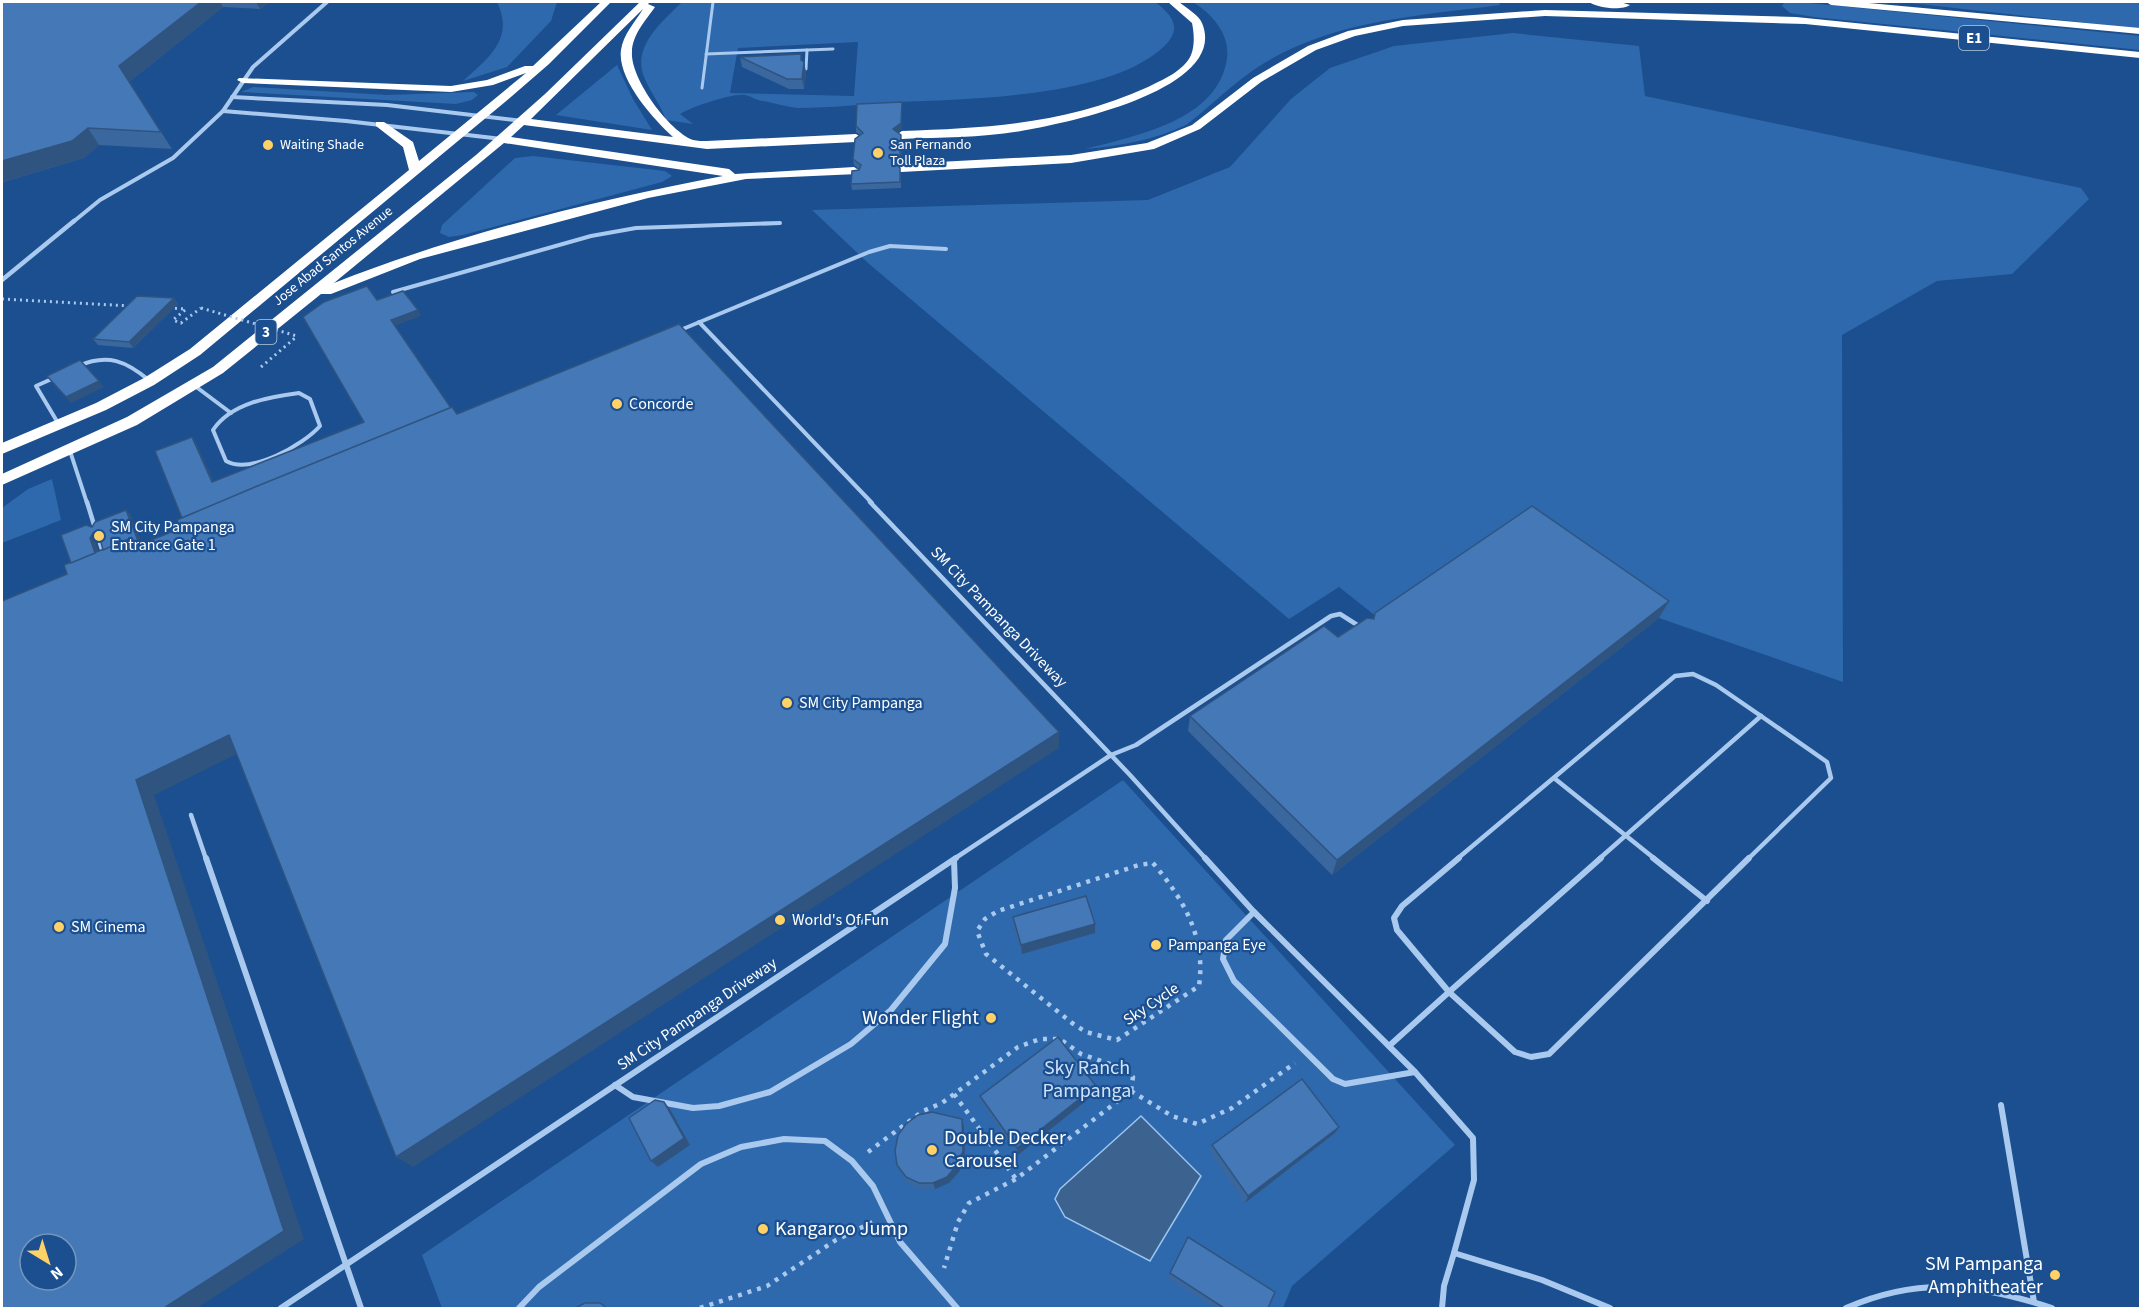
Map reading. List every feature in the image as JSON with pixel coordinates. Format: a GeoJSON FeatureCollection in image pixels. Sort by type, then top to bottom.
{"type":"FeatureCollection","features":[{"type":"Feature","properties":{"kind":"highway","name":"Jose Abad Santos Avenue"},"geometry":{"type":"LineString","coordinates":[[2,449],[60,426],[150,381],[195,352],[270,293],[545,62],[606,2]]}},
{"type":"Feature","properties":{"kind":"highway","name":"Jose Abad Santos Avenue"},"geometry":{"type":"LineString","coordinates":[[2,480],[132,421],[195,386],[303,302],[502,139],[645,2]]}},
{"type":"Feature","properties":{"kind":"highway"},"geometry":{"type":"LineString","coordinates":[[653,2],[629,41],[627,61],[659,120],[672,132],[693,144]]}},
{"type":"Feature","properties":{"kind":"highway"},"geometry":{"type":"LineString","coordinates":[[902,135],[1020,128],[1104,109],[1158,86],[1187,68],[1195,58],[1197,48],[1197,22],[1173,2]]}},
{"type":"Feature","properties":{"kind":"highway","name":"E1"},"geometry":{"type":"LineString","coordinates":[[1594,2],[2140,55]]}},
{"type":"Feature","properties":{"kind":"highway","name":"E1"},"geometry":{"type":"LineString","coordinates":[[1831,2],[2140,31]]}},
{"type":"Feature","properties":{"kind":"highway"},"geometry":{"type":"LineString","coordinates":[[901,168],[1071,159],[1150,146],[1196,127],[1257,80],[1311,48],[1352,33],[1404,23],[1545,14],[1807,21]]}},
{"type":"Feature","properties":{"kind":"highway"},"geometry":{"type":"LineString","coordinates":[[243,80],[404,88],[469,88],[497,81],[545,62]]}},
{"type":"Feature","properties":{"kind":"highway"},"geometry":{"type":"LineString","coordinates":[[523,121],[693,144],[738,145],[856,138]]}},
{"type":"Feature","properties":{"kind":"highway"},"geometry":{"type":"LineString","coordinates":[[380,124],[409,145],[415,170]]}},
{"type":"Feature","properties":{"kind":"highway"},"geometry":{"type":"LineString","coordinates":[[502,139],[746,175]]}},
{"type":"Feature","properties":{"kind":"highway"},"geometry":{"type":"LineString","coordinates":[[303,302],[370,272],[446,247],[647,194],[746,175],[854,171]]}},
{"type":"Feature","properties":{"kind":"street"},"geometry":{"type":"LineString","coordinates":[[2,279],[100,200],[173,158],[223,111],[254,67],[327,2]]}},
{"type":"Feature","properties":{"kind":"street"},"geometry":{"type":"LineString","coordinates":[[232,97],[387,105],[523,121]]}},
{"type":"Feature","properties":{"kind":"street"},"geometry":{"type":"LineString","coordinates":[[223,111],[380,124],[502,139]]}},
{"type":"Feature","properties":{"kind":"lane"},"geometry":{"type":"LineString","coordinates":[[702,88],[713,2]]}},
{"type":"Feature","properties":{"kind":"lane"},"geometry":{"type":"LineString","coordinates":[[706,54],[833,49]]}},
{"type":"Feature","properties":{"kind":"lane"},"geometry":{"type":"LineString","coordinates":[[806,69],[807,50]]}},
{"type":"Feature","properties":{"kind":"lane"},"geometry":{"type":"LineString","coordinates":[[393,292],[403,291],[506,258],[625,230],[694,225],[780,224]]}},
{"type":"Feature","properties":{"kind":"lane"},"geometry":{"type":"LineString","coordinates":[[668,335],[869,252],[890,246],[946,249]]}},
{"type":"Feature","properties":{"kind":"lane","name":"SM City Pampanga Driveway"},"geometry":{"type":"LineString","coordinates":[[281,1308],[1111,755],[699,322]]}},
{"type":"Feature","properties":{"kind":"lane"},"geometry":{"type":"LineString","coordinates":[[76,367],[106,357],[115,357],[150,381]]}},
{"type":"Feature","properties":{"kind":"lane"},"geometry":{"type":"LineString","coordinates":[[58,376],[36,386],[60,426]]}},
{"type":"Feature","properties":{"kind":"lane"},"geometry":{"type":"LineString","coordinates":[[195,386],[231,413]]}},
{"type":"Feature","properties":{"kind":"lane"},"geometry":{"type":"LineString","coordinates":[[281,393],[299,393],[310,399],[320,426],[316,433],[299,445],[248,464],[230,464],[224,460],[213,430],[219,421],[231,413],[267,397],[281,393]]}},
{"type":"Feature","properties":{"kind":"lane"},"geometry":{"type":"LineString","coordinates":[[70,451],[96,529]]}},
{"type":"Feature","properties":{"kind":"lane"},"geometry":{"type":"LineString","coordinates":[[2,485],[18,474]]}},
{"type":"Feature","properties":{"kind":"lane"},"geometry":{"type":"LineString","coordinates":[[100,543],[105,559]]}},
{"type":"Feature","properties":{"kind":"lane"},"geometry":{"type":"LineString","coordinates":[[1366,632],[1340,614],[1331,616],[1136,745],[1111,755],[1254,912],[1415,1072],[1473,1138],[1474,1180],[1443,1286],[1442,1308]]}},
{"type":"Feature","properties":{"kind":"lane"},"geometry":{"type":"LineString","coordinates":[[1693,674],[1716,685],[1761,716],[1827,762],[1831,778],[1549,1054],[1531,1057],[1515,1052],[1450,993],[1396,930],[1394,918],[1402,906],[1675,676],[1693,674]]}},
{"type":"Feature","properties":{"kind":"lane"},"geometry":{"type":"LineString","coordinates":[[1389,1046],[1761,716]]}},
{"type":"Feature","properties":{"kind":"lane"},"geometry":{"type":"LineString","coordinates":[[1554,778],[1707,901]]}},
{"type":"Feature","properties":{"kind":"lane"},"geometry":{"type":"LineString","coordinates":[[190,815],[361,1308]]}},
{"type":"Feature","properties":{"kind":"lane"},"geometry":{"type":"LineString","coordinates":[[615,1085],[633,1097],[693,1108],[719,1106],[770,1092],[851,1044],[891,1010],[945,944],[955,888],[954,860]]}},
{"type":"Feature","properties":{"kind":"lane"},"geometry":{"type":"LineString","coordinates":[[1254,912],[1226,940],[1223,959],[1234,981],[1332,1079],[1345,1084],[1415,1072]]}},
{"type":"Feature","properties":{"kind":"lane"},"geometry":{"type":"LineString","coordinates":[[2001,1105],[2034,1302]]}},
{"type":"Feature","properties":{"kind":"lane"},"geometry":{"type":"LineString","coordinates":[[519,1308],[540,1287],[701,1164],[741,1147],[784,1139],[825,1141],[854,1163],[873,1186],[900,1242],[957,1308]]}},
{"type":"Feature","properties":{"kind":"lane"},"geometry":{"type":"LineString","coordinates":[[1454,1254],[1542,1280],[1610,1308]]}},
{"type":"Feature","properties":{"kind":"lane"},"geometry":{"type":"LineString","coordinates":[[1846,1308],[1864,1299],[1898,1288],[1935,1285],[1974,1287],[2052,1308]]}},
{"type":"Feature","properties":{"kind":"path"},"geometry":{"type":"LineString","coordinates":[[2,299],[140,307]]}},
{"type":"Feature","properties":{"kind":"path"},"geometry":{"type":"LineString","coordinates":[[163,308],[186,309],[172,320],[181,323],[201,308],[297,336],[261,367]]}},
{"type":"Feature","properties":{"kind":"path","name":"Sky Cycle"},"geometry":{"type":"LineString","coordinates":[[1152,863],[1170,884],[1200,944],[1203,963],[1199,986],[1117,1040],[1086,1032],[986,954],[979,941],[977,931],[985,919],[1022,903],[1139,865],[1152,863]]}},
{"type":"Feature","properties":{"kind":"path"},"geometry":{"type":"LineString","coordinates":[[854,1163],[905,1123],[954,1094],[1018,1047],[1050,1038],[1060,1039],[1082,1054],[1125,1069],[1133,1077],[1131,1091],[1016,1179],[969,1203],[958,1222],[938,1286]]}},
{"type":"Feature","properties":{"kind":"path"},"geometry":{"type":"LineString","coordinates":[[1131,1091],[1180,1119],[1197,1124],[1214,1119],[1308,1054]]}},
{"type":"Feature","properties":{"kind":"path"},"geometry":{"type":"LineString","coordinates":[[954,1094],[1016,1179]]}},
{"type":"Feature","properties":{"kind":"path"},"geometry":{"type":"LineString","coordinates":[[700,1308],[767,1286],[836,1240],[887,1215]]}},
{"type":"Feature","properties":{"kind":"green space"},"geometry":{"type":"Polygon","coordinates":[[[497,2],[557,2],[551,21],[507,67],[463,81],[489,56],[501,37],[502,15],[497,2]]]}},
{"type":"Feature","properties":{"kind":"green space"},"geometry":{"type":"Polygon","coordinates":[[[682,2],[1155,2],[1169,15],[1174,28],[1173,34],[1163,47],[1130,68],[1100,79],[1067,87],[996,97],[810,108],[789,107],[739,95],[712,101],[680,114],[693,124],[666,120],[646,83],[641,66],[645,45],[651,35],[682,2]],[[858,42],[738,48],[730,93],[854,96],[858,42]]]}},
{"type":"Feature","properties":{"kind":"green space"},"geometry":{"type":"Polygon","coordinates":[[[1193,2],[1499,2],[1500,5],[1377,22],[1317,38],[1261,65],[1186,125],[1137,142],[1085,149],[1128,138],[1172,122],[1192,111],[1209,97],[1221,79],[1227,58],[1226,41],[1213,19],[1193,2]]]}},
{"type":"Feature","properties":{"kind":"green space"},"geometry":{"type":"Polygon","coordinates":[[[1799,2],[2140,36],[2140,50],[1814,17],[1790,13],[1782,6],[1784,3],[1799,2]]]}},
{"type":"Feature","properties":{"kind":"green space"},"geometry":{"type":"Polygon","coordinates":[[[1902,2],[2140,2],[2140,29],[1902,2]]]}},
{"type":"Feature","properties":{"kind":"green space"},"geometry":{"type":"Polygon","coordinates":[[[1513,33],[1639,46],[1645,96],[2081,188],[2089,199],[2012,274],[1937,281],[1842,335],[1843,682],[1659,618],[1382,621],[1339,587],[1289,619],[868,263],[812,210],[1148,200],[1230,167],[1291,99],[1330,68],[1394,46],[1513,33]]]}},
{"type":"Feature","properties":{"kind":"green space"},"geometry":{"type":"Polygon","coordinates":[[[617,65],[633,99],[652,130],[556,115],[617,65]]]}},
{"type":"Feature","properties":{"kind":"green space"},"geometry":{"type":"Polygon","coordinates":[[[253,87],[387,95],[474,92],[478,95],[472,100],[456,104],[241,92],[253,87]]]}},
{"type":"Feature","properties":{"kind":"green space"},"geometry":{"type":"Polygon","coordinates":[[[533,156],[665,171],[672,176],[662,182],[463,235],[449,237],[440,233],[442,225],[515,158],[533,156]]]}},
{"type":"Feature","properties":{"kind":"green space"},"geometry":{"type":"Polygon","coordinates":[[[52,479],[61,520],[2,543],[2,508],[28,489],[52,479]]]}},
{"type":"Feature","properties":{"kind":"green space","name":"Sky Ranch Pampanga"},"geometry":{"type":"Polygon","coordinates":[[[1123,780],[1455,1145],[1292,1286],[1283,1308],[442,1308],[422,1255],[1123,780]]]}},
{"type":"Feature","properties":{"kind":"shaded area"},"geometry":{"type":"Polygon","coordinates":[[[1141,1116],[1201,1176],[1150,1261],[1065,1217],[1055,1199],[1060,1189],[1141,1116]]]}},
{"type":"Feature","properties":{"kind":"building"},"geometry":{"type":"Polygon","coordinates":[[[2,2],[201,2],[119,66],[161,132],[88,128],[72,141],[2,161],[2,2]]]}},
{"type":"Feature","properties":{"kind":"building"},"geometry":{"type":"Polygon","coordinates":[[[801,54],[801,60],[804,62],[802,79],[787,79],[740,57],[801,54]]]}},
{"type":"Feature","properties":{"kind":"building","name":"San Fernando Toll Plaza"},"geometry":{"type":"Polygon","coordinates":[[[902,102],[901,123],[893,129],[901,135],[900,156],[892,162],[900,168],[900,182],[851,184],[852,171],[859,170],[861,165],[853,159],[855,139],[863,133],[856,126],[857,104],[902,102]]]}},
{"type":"Feature","properties":{"kind":"building"},"geometry":{"type":"Polygon","coordinates":[[[367,286],[377,300],[403,291],[418,310],[391,320],[451,408],[182,518],[155,451],[192,437],[212,482],[364,422],[303,317],[324,302],[367,286]]]}},
{"type":"Feature","properties":{"kind":"building"},"geometry":{"type":"Polygon","coordinates":[[[137,296],[174,298],[129,342],[93,339],[137,296]]]}},
{"type":"Feature","properties":{"kind":"building"},"geometry":{"type":"Polygon","coordinates":[[[679,324],[1059,732],[396,1157],[229,735],[136,780],[284,1231],[164,1308],[2,1308],[2,601],[67,574],[64,565],[131,538],[134,547],[181,528],[177,520],[452,407],[457,414],[679,324]]]}},
{"type":"Feature","properties":{"kind":"building"},"geometry":{"type":"Polygon","coordinates":[[[80,360],[99,381],[66,397],[47,376],[80,360]]]}},
{"type":"Feature","properties":{"kind":"building"},"geometry":{"type":"Polygon","coordinates":[[[1532,506],[1669,601],[1337,860],[1190,716],[1324,626],[1338,637],[1367,618],[1374,619],[1375,613],[1532,506]]]}},
{"type":"Feature","properties":{"kind":"building"},"geometry":{"type":"Polygon","coordinates":[[[126,510],[138,541],[135,542],[131,538],[103,550],[99,535],[93,533],[90,538],[95,553],[71,563],[61,535],[86,525],[92,527],[95,522],[126,510]]]}},
{"type":"Feature","properties":{"kind":"building"},"geometry":{"type":"Polygon","coordinates":[[[1086,896],[1095,924],[1021,945],[1013,917],[1086,896]]]}},
{"type":"Feature","properties":{"kind":"building"},"geometry":{"type":"Polygon","coordinates":[[[1058,1037],[1096,1086],[1017,1148],[980,1096],[1058,1037]]]}},
{"type":"Feature","properties":{"kind":"building"},"geometry":{"type":"Polygon","coordinates":[[[1302,1079],[1339,1127],[1248,1196],[1212,1145],[1302,1079]]]}},
{"type":"Feature","properties":{"kind":"building"},"geometry":{"type":"Polygon","coordinates":[[[655,1100],[664,1102],[684,1138],[651,1161],[629,1118],[655,1100]]]}},
{"type":"Feature","properties":{"kind":"building","name":"Double Decker Carousel"},"geometry":{"type":"Polygon","coordinates":[[[932,1112],[962,1119],[963,1151],[957,1165],[947,1177],[933,1183],[919,1183],[906,1177],[897,1165],[895,1151],[898,1135],[906,1124],[918,1115],[932,1112]]]}},
{"type":"Feature","properties":{"kind":"building"},"geometry":{"type":"Polygon","coordinates":[[[1188,1237],[1275,1292],[1268,1308],[1224,1308],[1170,1273],[1188,1237]]]}},
{"type":"Feature","properties":{"kind":"building"},"geometry":{"type":"Polygon","coordinates":[[[585,1303],[600,1303],[607,1308],[575,1308],[585,1303]]]}},
{"type":"Feature","properties":{"kind":"place","name":"Waiting Shade"},"geometry":{"type":"Point","coordinates":[268,145]}},
{"type":"Feature","properties":{"kind":"place","name":"San Fernando Toll Plaza"},"geometry":{"type":"Point","coordinates":[878,153]}},
{"type":"Feature","properties":{"kind":"place","name":"Concorde"},"geometry":{"type":"Point","coordinates":[617,404]}},
{"type":"Feature","properties":{"kind":"place","name":"SM City Pampanga Entrance Gate 1"},"geometry":{"type":"Point","coordinates":[99,536]}},
{"type":"Feature","properties":{"kind":"place","name":"SM City Pampanga"},"geometry":{"type":"Point","coordinates":[787,703]}},
{"type":"Feature","properties":{"kind":"place","name":"World's Of Fun"},"geometry":{"type":"Point","coordinates":[780,920]}},
{"type":"Feature","properties":{"kind":"place","name":"SM Cinema"},"geometry":{"type":"Point","coordinates":[59,927]}},
{"type":"Feature","properties":{"kind":"place","name":"Pampanga Eye"},"geometry":{"type":"Point","coordinates":[1156,945]}},
{"type":"Feature","properties":{"kind":"place","name":"Wonder Flight"},"geometry":{"type":"Point","coordinates":[991,1018]}},
{"type":"Feature","properties":{"kind":"place","name":"Double Decker Carousel"},"geometry":{"type":"Point","coordinates":[932,1150]}},
{"type":"Feature","properties":{"kind":"place","name":"Kangaroo Jump"},"geometry":{"type":"Point","coordinates":[763,1229]}},
{"type":"Feature","properties":{"kind":"place","name":"SM Pampanga Amphitheater"},"geometry":{"type":"Point","coordinates":[2055,1275]}}]}
